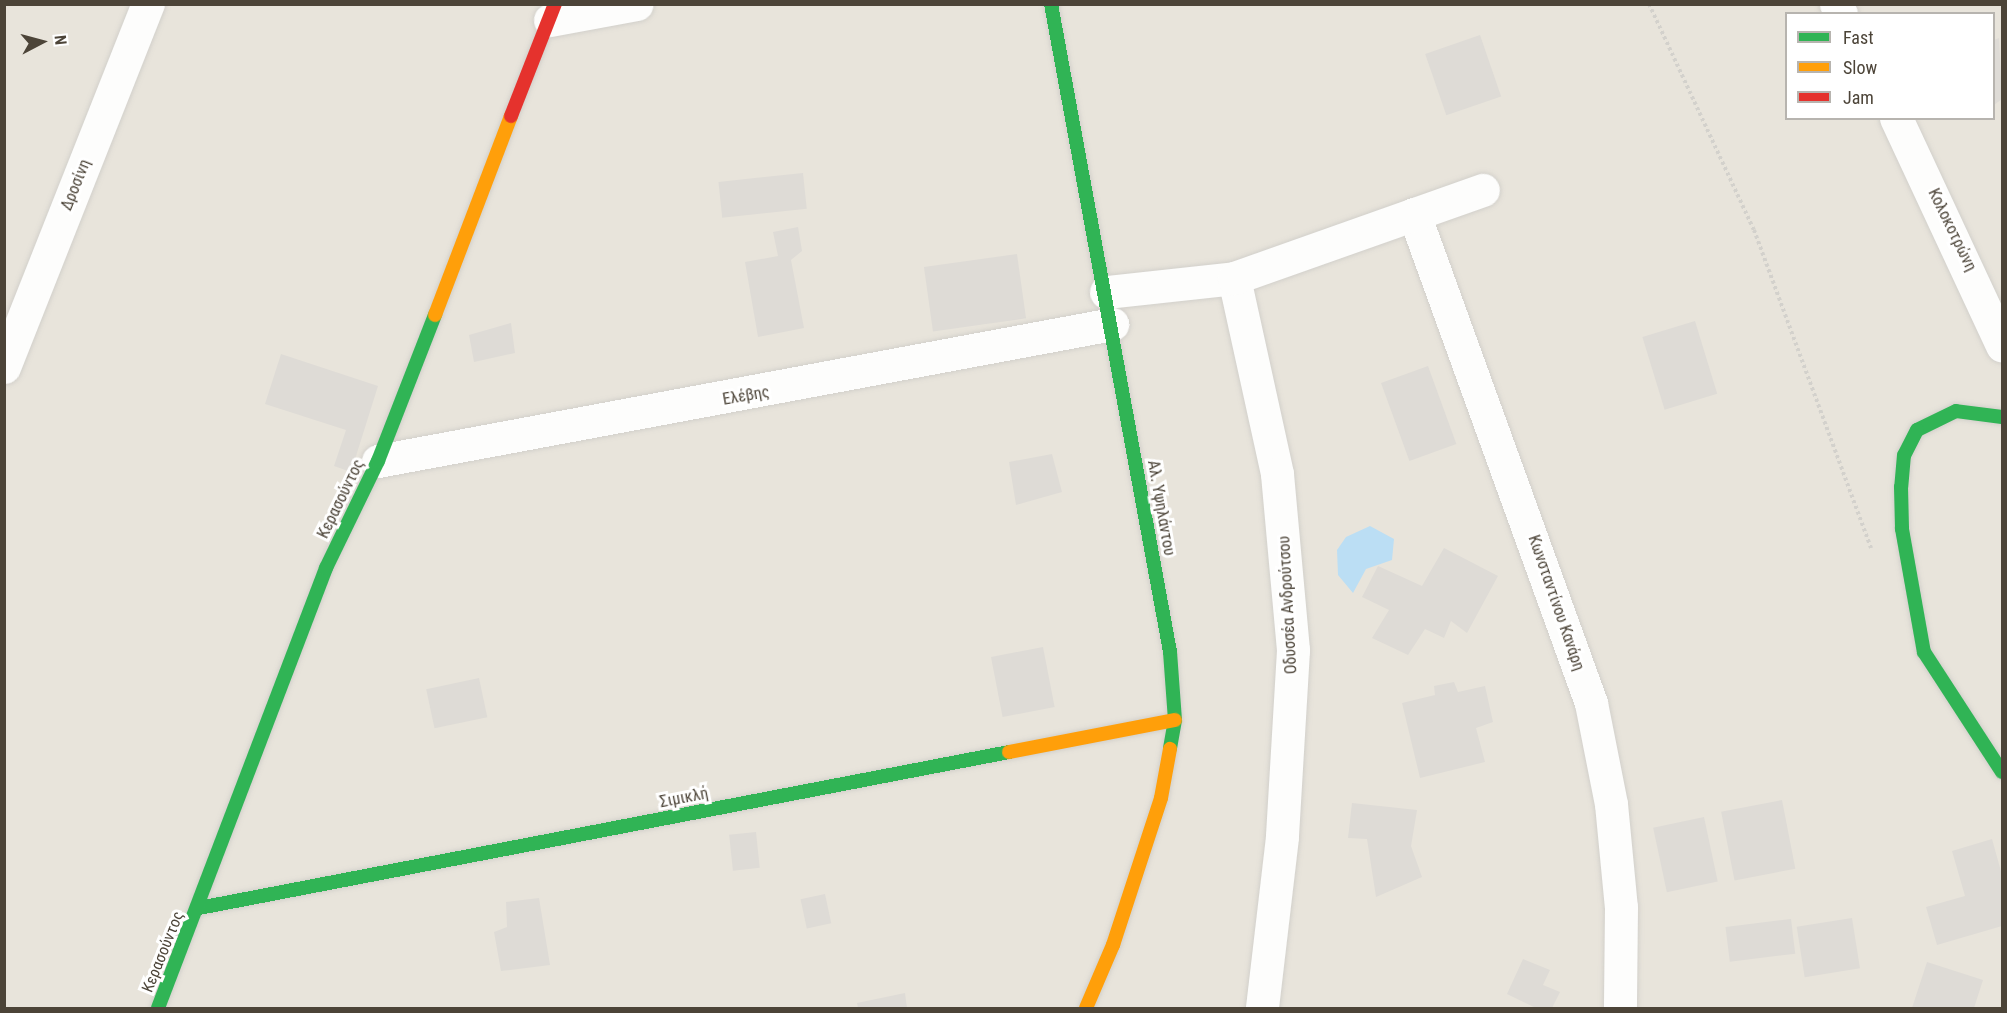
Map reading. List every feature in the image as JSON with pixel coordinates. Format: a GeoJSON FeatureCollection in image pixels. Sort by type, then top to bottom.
{"type":"FeatureCollection","features":[{"type":"Feature","properties":{"kind":"street","name":"Δροσίνη"},"geometry":{"type":"LineString","coordinates":[[4,367],[148,4]]}},
{"type":"Feature","properties":{"kind":"street"},"geometry":{"type":"LineString","coordinates":[[553,12],[637,4]]}},
{"type":"Feature","properties":{"kind":"street","name":"Αλ. Υψηλάντου"},"geometry":{"type":"LineString","coordinates":[[1051,4],[1112,324],[1170,652],[1174,720],[1161,798],[1113,945],[1086,1008]]}},
{"type":"Feature","properties":{"kind":"street","name":"Κερασούντος"},"geometry":{"type":"LineString","coordinates":[[158,1008],[199,908],[326,568],[378,461],[553,12]]}},
{"type":"Feature","properties":{"kind":"street","name":"Κολοκοτρώνη"},"geometry":{"type":"LineString","coordinates":[[1897,120],[2002,345]]}},
{"type":"Feature","properties":{"kind":"street"},"geometry":{"type":"LineString","coordinates":[[1106,292],[1234,278],[1483,190]]}},
{"type":"Feature","properties":{"kind":"street","name":"Κωνσταντίνου Κανάρη"},"geometry":{"type":"LineString","coordinates":[[1414,214],[1591,703],[1611,804],[1620,895],[1620,1008]]}},
{"type":"Feature","properties":{"kind":"street","name":"Οδυσσέα Ανδρούτσου"},"geometry":{"type":"LineString","coordinates":[[1234,278],[1277,474],[1293,650],[1282,837],[1262,1008]]}},
{"type":"Feature","properties":{"kind":"street","name":"Ελέβης"},"geometry":{"type":"LineString","coordinates":[[378,461],[1112,324]]}},
{"type":"Feature","properties":{"kind":"street"},"geometry":{"type":"LineString","coordinates":[[2002,417],[1956,411],[1917,430],[1904,455],[1901,487],[1902,529],[1924,652],[2002,772]]}},
{"type":"Feature","properties":{"kind":"street","name":"Σιμικλή"},"geometry":{"type":"LineString","coordinates":[[199,908],[1174,720]]}},
{"type":"Feature","properties":{"kind":"path"},"geometry":{"type":"LineString","coordinates":[[1649,4],[1754,230],[1873,554]]}},
{"type":"Feature","properties":{"kind":"shaded area"},"geometry":{"type":"Polygon","coordinates":[[[5,5],[2002,5],[2002,1008],[5,1008],[5,5]]]}},
{"type":"Feature","properties":{"kind":"water"},"geometry":{"type":"Polygon","coordinates":[[[1370,526],[1394,539],[1392,560],[1366,569],[1353,593],[1338,575],[1337,550],[1346,537],[1370,526]]]}},
{"type":"Feature","properties":{"kind":"building"},"geometry":{"type":"Polygon","coordinates":[[[1480,35],[1501,96],[1446,115],[1425,54],[1480,35]]]}},
{"type":"Feature","properties":{"kind":"building"},"geometry":{"type":"Polygon","coordinates":[[[1999,38],[2002,99],[1995,104],[1995,40],[1999,38]]]}},
{"type":"Feature","properties":{"kind":"building"},"geometry":{"type":"Polygon","coordinates":[[[803,173],[807,209],[722,218],[718,182],[803,173]]]}},
{"type":"Feature","properties":{"kind":"building"},"geometry":{"type":"Polygon","coordinates":[[[798,227],[802,251],[791,260],[804,328],[758,337],[745,262],[778,256],[773,232],[798,227]]]}},
{"type":"Feature","properties":{"kind":"building"},"geometry":{"type":"Polygon","coordinates":[[[1017,254],[1026,318],[933,331],[924,267],[1017,254]]]}},
{"type":"Feature","properties":{"kind":"building"},"geometry":{"type":"Polygon","coordinates":[[[1695,321],[1717,394],[1665,410],[1642,337],[1695,321]]]}},
{"type":"Feature","properties":{"kind":"building"},"geometry":{"type":"Polygon","coordinates":[[[511,323],[515,353],[474,362],[469,335],[511,323]]]}},
{"type":"Feature","properties":{"kind":"building"},"geometry":{"type":"Polygon","coordinates":[[[281,354],[378,386],[351,472],[334,466],[346,430],[265,404],[281,354]]]}},
{"type":"Feature","properties":{"kind":"building"},"geometry":{"type":"Polygon","coordinates":[[[1428,366],[1456,444],[1409,461],[1381,383],[1428,366]]]}},
{"type":"Feature","properties":{"kind":"building"},"geometry":{"type":"Polygon","coordinates":[[[1052,454],[1062,492],[1016,505],[1009,462],[1052,454]]]}},
{"type":"Feature","properties":{"kind":"building"},"geometry":{"type":"Polygon","coordinates":[[[1444,548],[1498,576],[1467,633],[1451,621],[1444,638],[1425,629],[1408,655],[1372,638],[1389,610],[1362,597],[1378,566],[1422,586],[1444,548]]]}},
{"type":"Feature","properties":{"kind":"building"},"geometry":{"type":"Polygon","coordinates":[[[1043,647],[1055,707],[1003,717],[991,657],[1043,647]]]}},
{"type":"Feature","properties":{"kind":"building"},"geometry":{"type":"Polygon","coordinates":[[[479,678],[487,717],[434,728],[426,689],[479,678]]]}},
{"type":"Feature","properties":{"kind":"building"},"geometry":{"type":"Polygon","coordinates":[[[1454,682],[1458,692],[1485,686],[1493,722],[1476,728],[1485,762],[1420,778],[1402,703],[1435,695],[1434,686],[1454,682]]]}},
{"type":"Feature","properties":{"kind":"building"},"geometry":{"type":"Polygon","coordinates":[[[1782,800],[1795,869],[1734,881],[1721,812],[1782,800]]]}},
{"type":"Feature","properties":{"kind":"building"},"geometry":{"type":"Polygon","coordinates":[[[1352,803],[1417,810],[1411,846],[1422,877],[1376,897],[1367,839],[1348,838],[1352,803]]]}},
{"type":"Feature","properties":{"kind":"building"},"geometry":{"type":"Polygon","coordinates":[[[1704,817],[1718,882],[1667,892],[1653,828],[1704,817]]]}},
{"type":"Feature","properties":{"kind":"building"},"geometry":{"type":"Polygon","coordinates":[[[756,832],[760,868],[733,871],[729,835],[756,832]]]}},
{"type":"Feature","properties":{"kind":"building"},"geometry":{"type":"Polygon","coordinates":[[[1992,839],[2002,875],[2002,926],[1937,945],[1926,907],[1965,896],[1952,851],[1992,839]]]}},
{"type":"Feature","properties":{"kind":"building"},"geometry":{"type":"Polygon","coordinates":[[[825,894],[831,923],[807,929],[801,899],[825,894]]]}},
{"type":"Feature","properties":{"kind":"building"},"geometry":{"type":"Polygon","coordinates":[[[539,898],[550,965],[501,971],[494,932],[507,927],[506,902],[539,898]]]}},
{"type":"Feature","properties":{"kind":"building"},"geometry":{"type":"Polygon","coordinates":[[[1852,918],[1860,968],[1805,977],[1797,927],[1852,918]]]}},
{"type":"Feature","properties":{"kind":"building"},"geometry":{"type":"Polygon","coordinates":[[[1791,919],[1795,954],[1730,962],[1725,927],[1791,919]]]}},
{"type":"Feature","properties":{"kind":"building"},"geometry":{"type":"Polygon","coordinates":[[[1523,959],[1550,970],[1543,985],[1560,992],[1552,1008],[1536,1008],[1507,994],[1523,959]]]}},
{"type":"Feature","properties":{"kind":"building"},"geometry":{"type":"Polygon","coordinates":[[[1927,962],[1983,980],[1974,1008],[1912,1008],[1927,962]]]}},
{"type":"Feature","properties":{"kind":"building"},"geometry":{"type":"Polygon","coordinates":[[[905,993],[907,1008],[858,1008],[857,1003],[905,993]]]}},
{"type":"Feature","properties":{"kind":"traffic: fast"},"geometry":{"type":"LineString","coordinates":[[1051,4],[1170,652],[1175,720],[1170,749]]}},
{"type":"Feature","properties":{"kind":"traffic: fast"},"geometry":{"type":"LineString","coordinates":[[158,1008],[326,568],[378,461],[435,315]]}},
{"type":"Feature","properties":{"kind":"traffic: fast"},"geometry":{"type":"LineString","coordinates":[[2002,417],[1956,411],[1917,430],[1904,455],[1901,487],[1902,529],[1924,652],[2002,772]]}},
{"type":"Feature","properties":{"kind":"traffic: fast"},"geometry":{"type":"LineString","coordinates":[[199,908],[1009,752]]}},
{"type":"Feature","properties":{"kind":"traffic: slow"},"geometry":{"type":"LineString","coordinates":[[435,315],[511,116]]}},
{"type":"Feature","properties":{"kind":"traffic: slow"},"geometry":{"type":"LineString","coordinates":[[1009,752],[1175,720]]}},
{"type":"Feature","properties":{"kind":"traffic: slow"},"geometry":{"type":"LineString","coordinates":[[1086,1008],[1113,945],[1161,798],[1170,749]]}},
{"type":"Feature","properties":{"kind":"traffic: jam"},"geometry":{"type":"LineString","coordinates":[[511,116],[555,4]]}}]}
